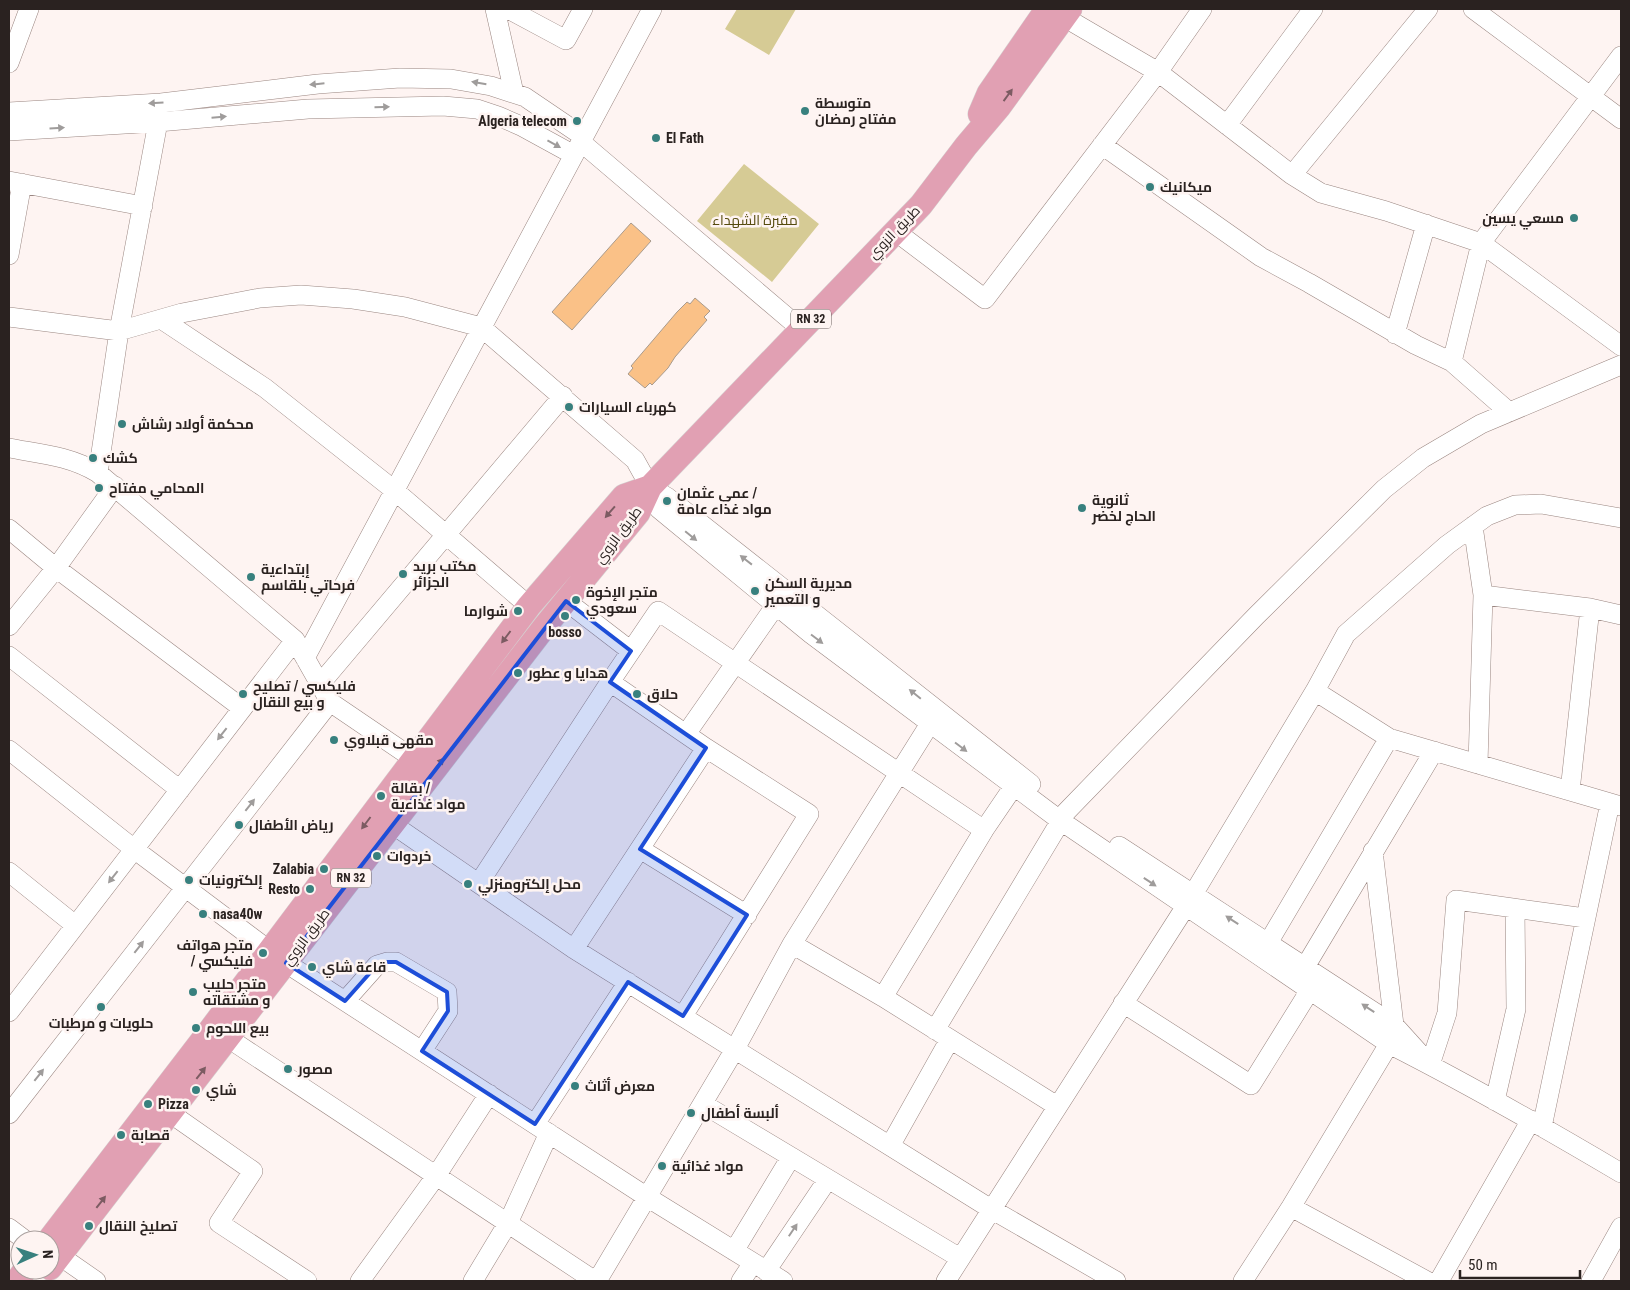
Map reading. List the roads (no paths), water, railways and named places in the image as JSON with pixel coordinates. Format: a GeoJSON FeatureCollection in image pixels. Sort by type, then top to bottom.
{"type":"FeatureCollection","features":[{"type":"Feature","properties":{"kind":"main road","name":"طريق الزوي"},"geometry":{"type":"LineString","coordinates":[[60,1247],[170,1113],[228,1038],[278,957],[392,824],[638,512],[650,487],[920,205],[999,107],[1059,11]]}},
{"type":"Feature","properties":{"kind":"main road","name":"طريق الزوي"},"geometry":{"type":"LineString","coordinates":[[60,1246],[278,957],[414,759],[529,606],[624,496],[650,487]]}},
{"type":"Feature","properties":{"kind":"street"},"geometry":{"type":"LineString","coordinates":[[9,63],[29,9]]}},
{"type":"Feature","properties":{"kind":"street"},"geometry":{"type":"LineString","coordinates":[[495,9],[514,93]]}},
{"type":"Feature","properties":{"kind":"street"},"geometry":{"type":"LineString","coordinates":[[508,9],[566,40],[583,9]]}},
{"type":"Feature","properties":{"kind":"street"},"geometry":{"type":"LineString","coordinates":[[305,658],[652,9]]}},
{"type":"Feature","properties":{"kind":"street"},"geometry":{"type":"LineString","coordinates":[[895,231],[985,299],[1158,72],[1202,9]]}},
{"type":"Feature","properties":{"kind":"street"},"geometry":{"type":"LineString","coordinates":[[1227,125],[1312,9]]}},
{"type":"Feature","properties":{"kind":"street"},"geometry":{"type":"LineString","coordinates":[[1292,174],[1428,9]]}},
{"type":"Feature","properties":{"kind":"street"},"geometry":{"type":"LineString","coordinates":[[1473,9],[1621,119]]}},
{"type":"Feature","properties":{"kind":"street"},"geometry":{"type":"LineString","coordinates":[[1059,11],[1158,72],[1292,174],[1321,193],[1386,211],[1481,243],[1621,346]]}},
{"type":"Feature","properties":{"kind":"street"},"geometry":{"type":"LineString","coordinates":[[1452,362],[1481,243],[1621,56]]}},
{"type":"Feature","properties":{"kind":"street"},"geometry":{"type":"LineString","coordinates":[[9,112],[161,103],[318,84],[400,78],[451,79],[491,86],[525,97],[801,329]]}},
{"type":"Feature","properties":{"kind":"street"},"geometry":{"type":"LineString","coordinates":[[9,131],[158,122],[308,109],[443,106],[477,109],[521,126],[580,145]]}},
{"type":"Feature","properties":{"kind":"street"},"geometry":{"type":"LineString","coordinates":[[98,474],[120,331],[158,122]]}},
{"type":"Feature","properties":{"kind":"street"},"geometry":{"type":"LineString","coordinates":[[1102,145],[1261,257],[1395,334],[1452,362],[1509,412]]}},
{"type":"Feature","properties":{"kind":"street"},"geometry":{"type":"LineString","coordinates":[[9,255],[15,182],[143,206]]}},
{"type":"Feature","properties":{"kind":"street"},"geometry":{"type":"LineString","coordinates":[[1395,334],[1426,224]]}},
{"type":"Feature","properties":{"kind":"street"},"geometry":{"type":"LineString","coordinates":[[9,317],[120,331],[182,313],[260,298],[301,296],[353,299],[405,307],[481,327],[635,460],[650,487],[667,497],[782,599],[811,634],[934,718],[1063,817],[1311,978],[1394,1025],[1430,1064]]}},
{"type":"Feature","properties":{"kind":"street"},"geometry":{"type":"LineString","coordinates":[[161,319],[265,388],[394,490],[529,606]]}},
{"type":"Feature","properties":{"kind":"street"},"geometry":{"type":"LineString","coordinates":[[890,1146],[943,1035],[1063,817],[1256,616],[1384,489],[1423,458],[1481,424],[1621,365]]}},
{"type":"Feature","properties":{"kind":"street"},"geometry":{"type":"LineString","coordinates":[[320,684],[563,396]]}},
{"type":"Feature","properties":{"kind":"street"},"geometry":{"type":"LineString","coordinates":[[9,448],[65,458],[82,464],[115,486],[295,640],[330,702],[414,759]]}},
{"type":"Feature","properties":{"kind":"street"},"geometry":{"type":"LineString","coordinates":[[9,626],[56,568],[115,486]]}},
{"type":"Feature","properties":{"kind":"street"},"geometry":{"type":"LineString","coordinates":[[946,1281],[1189,900],[1316,691],[1346,634],[1447,545],[1487,516],[1516,505],[1541,504],[1621,518]]}},
{"type":"Feature","properties":{"kind":"street"},"geometry":{"type":"LineString","coordinates":[[1473,526],[1483,595],[1478,764]]}},
{"type":"Feature","properties":{"kind":"street"},"geometry":{"type":"LineString","coordinates":[[9,528],[56,568],[242,708]]}},
{"type":"Feature","properties":{"kind":"street"},"geometry":{"type":"LineString","coordinates":[[1483,595],[1590,608],[1621,615]]}},
{"type":"Feature","properties":{"kind":"street"},"geometry":{"type":"LineString","coordinates":[[686,734],[735,662],[782,599]]}},
{"type":"Feature","properties":{"kind":"street"},"geometry":{"type":"LineString","coordinates":[[566,601],[631,651]]}},
{"type":"Feature","properties":{"kind":"street"},"geometry":{"type":"LineString","coordinates":[[1570,791],[1590,608]]}},
{"type":"Feature","properties":{"kind":"street"},"geometry":{"type":"LineString","coordinates":[[479,883],[658,611],[984,830]]}},
{"type":"Feature","properties":{"kind":"street"},"geometry":{"type":"LineString","coordinates":[[9,1012],[295,640]]}},
{"type":"Feature","properties":{"kind":"street"},"geometry":{"type":"LineString","coordinates":[[9,656],[180,790]]}},
{"type":"Feature","properties":{"kind":"street"},"geometry":{"type":"LineString","coordinates":[[610,682],[706,748],[809,814],[683,1016]]}},
{"type":"Feature","properties":{"kind":"street"},"geometry":{"type":"LineString","coordinates":[[1316,691],[1389,738],[1616,805],[1585,918],[1536,1124],[1439,1281]]}},
{"type":"Feature","properties":{"kind":"street"},"geometry":{"type":"LineString","coordinates":[[9,1114],[330,702]]}},
{"type":"Feature","properties":{"kind":"street"},"geometry":{"type":"LineString","coordinates":[[228,1038],[596,1281],[736,1049],[792,944],[934,718]]}},
{"type":"Feature","properties":{"kind":"street"},"geometry":{"type":"LineString","coordinates":[[1268,943],[1389,738]]}},
{"type":"Feature","properties":{"kind":"street"},"geometry":{"type":"LineString","coordinates":[[574,949],[706,748]]}},
{"type":"Feature","properties":{"kind":"street"},"geometry":{"type":"LineString","coordinates":[[9,750],[134,849],[278,957],[542,1129],[783,1281]]}},
{"type":"Feature","properties":{"kind":"street"},"geometry":{"type":"LineString","coordinates":[[1123,1003],[1251,1085],[1311,978],[1373,851],[1434,751]]}},
{"type":"Feature","properties":{"kind":"street"},"geometry":{"type":"LineString","coordinates":[[883,997],[984,830],[1018,782]]}},
{"type":"Feature","properties":{"kind":"street"},"geometry":{"type":"LineString","coordinates":[[392,824],[574,949],[991,1209],[1116,1281]]}},
{"type":"Feature","properties":{"kind":"street"},"geometry":{"type":"LineString","coordinates":[[640,849],[747,914]]}},
{"type":"Feature","properties":{"kind":"street"},"geometry":{"type":"LineString","coordinates":[[1373,851],[1394,1025]]}},
{"type":"Feature","properties":{"kind":"street"},"geometry":{"type":"LineString","coordinates":[[9,872],[75,925]]}},
{"type":"Feature","properties":{"kind":"street"},"geometry":{"type":"LineString","coordinates":[[1189,900],[1268,943],[1389,1044],[1430,1064],[1621,1173]]}},
{"type":"Feature","properties":{"kind":"street"},"geometry":{"type":"LineString","coordinates":[[1430,1064],[1447,1013],[1456,900],[1585,918]]}},
{"type":"Feature","properties":{"kind":"street"},"geometry":{"type":"LineString","coordinates":[[1495,1101],[1516,1009],[1515,909]]}},
{"type":"Feature","properties":{"kind":"street"},"geometry":{"type":"LineString","coordinates":[[792,944],[883,997],[1057,1106]]}},
{"type":"Feature","properties":{"kind":"street"},"geometry":{"type":"LineString","coordinates":[[345,1001],[377,965],[387,962],[396,962],[447,992],[448,1011],[422,1051]]}},
{"type":"Feature","properties":{"kind":"street"},"geometry":{"type":"LineString","coordinates":[[473,1281],[508,1223],[542,1129],[628,982]]}},
{"type":"Feature","properties":{"kind":"street"},"geometry":{"type":"LineString","coordinates":[[1248,1280],[1389,1044]]}},
{"type":"Feature","properties":{"kind":"street"},"geometry":{"type":"LineString","coordinates":[[360,1281],[436,1176],[489,1094]]}},
{"type":"Feature","properties":{"kind":"street"},"geometry":{"type":"LineString","coordinates":[[702,1104],[960,1258]]}},
{"type":"Feature","properties":{"kind":"street"},"geometry":{"type":"LineString","coordinates":[[170,1113],[253,1171],[219,1223],[304,1281]]}},
{"type":"Feature","properties":{"kind":"street"},"geometry":{"type":"LineString","coordinates":[[734,1251],[791,1157]]}},
{"type":"Feature","properties":{"kind":"street"},"geometry":{"type":"LineString","coordinates":[[741,1281],[759,1267],[828,1179]]}},
{"type":"Feature","properties":{"kind":"street"},"geometry":{"type":"LineString","coordinates":[[1291,1207],[1427,1281]]}},
{"type":"Feature","properties":{"kind":"street"},"geometry":{"type":"LineString","coordinates":[[1591,1281],[1621,1227]]}},
{"type":"Feature","properties":{"kind":"street"},"geometry":{"type":"LineString","coordinates":[[60,1263],[96,1281]]}},
{"type":"Feature","properties":{"kind":"place","name":"متوسطة مفتاح رمضان"},"geometry":{"type":"Point","coordinates":[805,111]}},
{"type":"Feature","properties":{"kind":"place","name":"Algeria telecom"},"geometry":{"type":"Point","coordinates":[577,121]}},
{"type":"Feature","properties":{"kind":"place","name":"El Fath"},"geometry":{"type":"Point","coordinates":[656,138]}},
{"type":"Feature","properties":{"kind":"place","name":"ميكانيك"},"geometry":{"type":"Point","coordinates":[1150,187]}},
{"type":"Feature","properties":{"kind":"place","name":"مسعي يسين"},"geometry":{"type":"Point","coordinates":[1574,218]}},
{"type":"Feature","properties":{"kind":"place","name":"كهرباء السيارات"},"geometry":{"type":"Point","coordinates":[569,407]}},
{"type":"Feature","properties":{"kind":"place","name":"محكمة أولاد رشاش"},"geometry":{"type":"Point","coordinates":[122,424]}},
{"type":"Feature","properties":{"kind":"place","name":"كشك"},"geometry":{"type":"Point","coordinates":[93,458]}},
{"type":"Feature","properties":{"kind":"place","name":"المحامي مفتاح"},"geometry":{"type":"Point","coordinates":[99,488]}},
{"type":"Feature","properties":{"kind":"place","name":"عمي عثمان / مواد غذاء عامة"},"geometry":{"type":"Point","coordinates":[667,501]}},
{"type":"Feature","properties":{"kind":"place","name":"ثانوية الحاج لخضر"},"geometry":{"type":"Point","coordinates":[1082,508]}},
{"type":"Feature","properties":{"kind":"place","name":"مكتب بريد الجزائر"},"geometry":{"type":"Point","coordinates":[403,574]}},
{"type":"Feature","properties":{"kind":"place","name":"إبتداءية فرحاتي بلقاسم"},"geometry":{"type":"Point","coordinates":[251,577]}},
{"type":"Feature","properties":{"kind":"place","name":"مديرية السكن و التعمير"},"geometry":{"type":"Point","coordinates":[755,591]}},
{"type":"Feature","properties":{"kind":"place","name":"متجر الإخوة سعودي"},"geometry":{"type":"Point","coordinates":[576,600]}},
{"type":"Feature","properties":{"kind":"place","name":"شوارما"},"geometry":{"type":"Point","coordinates":[518,611]}},
{"type":"Feature","properties":{"kind":"place","name":"bosso"},"geometry":{"type":"Point","coordinates":[565,616]}},
{"type":"Feature","properties":{"kind":"place","name":"هدايا و عطور"},"geometry":{"type":"Point","coordinates":[518,673]}},
{"type":"Feature","properties":{"kind":"place","name":"فليكسي / تصليح و بيع النقال"},"geometry":{"type":"Point","coordinates":[243,694]}},
{"type":"Feature","properties":{"kind":"place","name":"حلاق"},"geometry":{"type":"Point","coordinates":[637,694]}},
{"type":"Feature","properties":{"kind":"place","name":"مقهى قبلاوي"},"geometry":{"type":"Point","coordinates":[334,740]}},
{"type":"Feature","properties":{"kind":"place","name":"بقالة / مواد غذاءية"},"geometry":{"type":"Point","coordinates":[381,796]}},
{"type":"Feature","properties":{"kind":"place","name":"رياض الأطفال"},"geometry":{"type":"Point","coordinates":[239,825]}},
{"type":"Feature","properties":{"kind":"place","name":"خردوات"},"geometry":{"type":"Point","coordinates":[377,856]}},
{"type":"Feature","properties":{"kind":"place","name":"Zalabia"},"geometry":{"type":"Point","coordinates":[324,869]}},
{"type":"Feature","properties":{"kind":"place","name":"إلكترونيات"},"geometry":{"type":"Point","coordinates":[189,880]}},
{"type":"Feature","properties":{"kind":"place","name":"محل إلكترومنزلي"},"geometry":{"type":"Point","coordinates":[468,884]}},
{"type":"Feature","properties":{"kind":"place","name":"Resto"},"geometry":{"type":"Point","coordinates":[310,889]}},
{"type":"Feature","properties":{"kind":"place","name":"nasa40w"},"geometry":{"type":"Point","coordinates":[203,914]}},
{"type":"Feature","properties":{"kind":"place","name":"متجر هواتف / فليكسي"},"geometry":{"type":"Point","coordinates":[263,953]}},
{"type":"Feature","properties":{"kind":"place","name":"قاعة شاي"},"geometry":{"type":"Point","coordinates":[312,967]}},
{"type":"Feature","properties":{"kind":"place","name":"متجر حليب و مشتقاته"},"geometry":{"type":"Point","coordinates":[193,992]}},
{"type":"Feature","properties":{"kind":"place","name":"حلويات و مرطبات"},"geometry":{"type":"Point","coordinates":[101,1007]}},
{"type":"Feature","properties":{"kind":"place","name":"بيع اللحوم"},"geometry":{"type":"Point","coordinates":[196,1028]}},
{"type":"Feature","properties":{"kind":"place","name":"مصور"},"geometry":{"type":"Point","coordinates":[288,1069]}},
{"type":"Feature","properties":{"kind":"place","name":"معرض أثاث"},"geometry":{"type":"Point","coordinates":[575,1086]}},
{"type":"Feature","properties":{"kind":"place","name":"شاي"},"geometry":{"type":"Point","coordinates":[196,1090]}},
{"type":"Feature","properties":{"kind":"place","name":"Pizza"},"geometry":{"type":"Point","coordinates":[148,1104]}},
{"type":"Feature","properties":{"kind":"place","name":"ألبسة أطفال"},"geometry":{"type":"Point","coordinates":[691,1113]}},
{"type":"Feature","properties":{"kind":"place","name":"قصابة"},"geometry":{"type":"Point","coordinates":[121,1135]}},
{"type":"Feature","properties":{"kind":"place","name":"مواد غذائية"},"geometry":{"type":"Point","coordinates":[662,1166]}},
{"type":"Feature","properties":{"kind":"place","name":"تصليخ النقال"},"geometry":{"type":"Point","coordinates":[89,1226]}},
{"type":"Feature","properties":{"kind":"park label","name":"مقبرة الشهداء"},"geometry":{"type":"Point","coordinates":[755,220]}}]}
